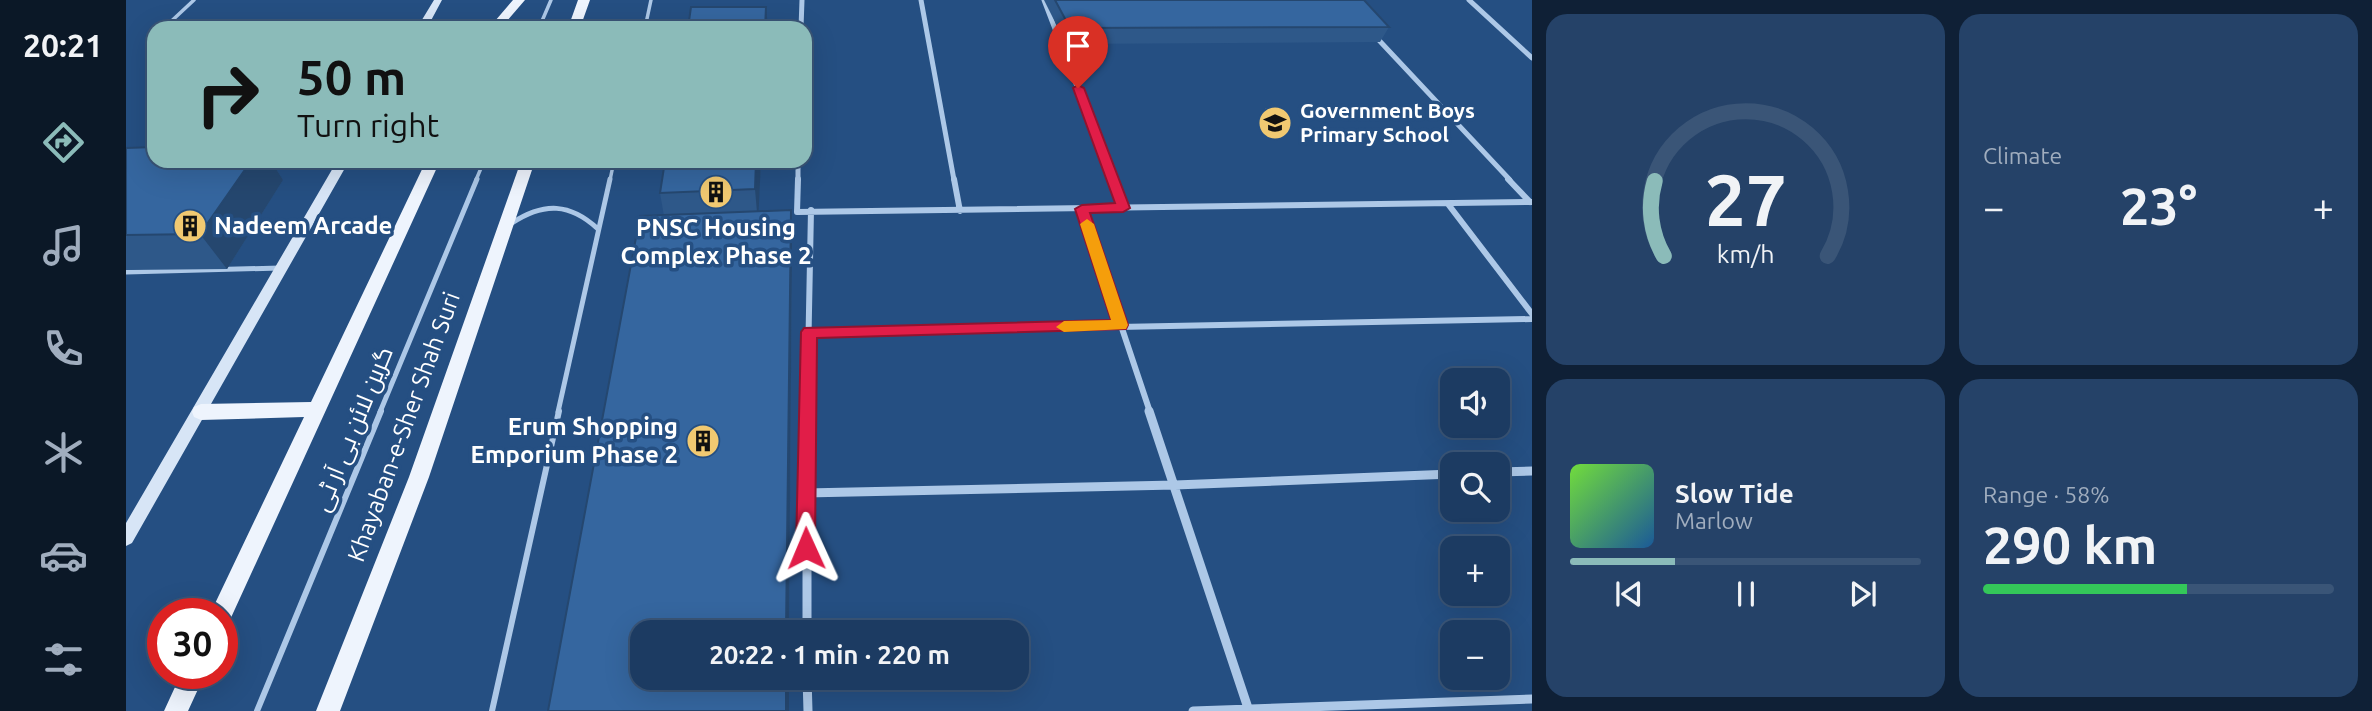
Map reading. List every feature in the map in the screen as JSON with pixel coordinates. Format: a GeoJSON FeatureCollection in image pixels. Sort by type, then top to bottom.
{"type":"FeatureCollection","features":[{"type":"Feature","properties":{"kind":"main road"},"geometry":{"type":"LineString","coordinates":[[498,21],[506,0]]}},
{"type":"Feature","properties":{"kind":"main road"},"geometry":{"type":"LineString","coordinates":[[501,21],[519,0]]}},
{"type":"Feature","properties":{"kind":"main road"},"geometry":{"type":"LineString","coordinates":[[577,21],[584,0]]}},
{"type":"Feature","properties":{"kind":"main road"},"geometry":{"type":"LineString","coordinates":[[228,598],[430,168]]}},
{"type":"Feature","properties":{"kind":"main road","name":"Khayaban-e-Sher Shah Suri"},"geometry":{"type":"LineString","coordinates":[[328,711],[419,477],[526,168]]}},
{"type":"Feature","properties":{"kind":"main road"},"geometry":{"type":"LineString","coordinates":[[201,412],[317,409]]}},
{"type":"Feature","properties":{"kind":"main road"},"geometry":{"type":"LineString","coordinates":[[176,711],[187,689]]}},
{"type":"Feature","properties":{"kind":"street"},"geometry":{"type":"LineString","coordinates":[[426,21],[438,0]]}},
{"type":"Feature","properties":{"kind":"street"},"geometry":{"type":"LineString","coordinates":[[802,0],[802,21]]}},
{"type":"Feature","properties":{"kind":"street"},"geometry":{"type":"LineString","coordinates":[[921,0],[960,212]]}},
{"type":"Feature","properties":{"kind":"street"},"geometry":{"type":"LineString","coordinates":[[1044,0],[1123,208]]}},
{"type":"Feature","properties":{"kind":"street"},"geometry":{"type":"LineString","coordinates":[[1469,0],[1532,58]]}},
{"type":"Feature","properties":{"kind":"street"},"geometry":{"type":"LineString","coordinates":[[1373,34],[1531,202]]}},
{"type":"Feature","properties":{"kind":"street"},"geometry":{"type":"LineString","coordinates":[[126,538],[340,168]]}},
{"type":"Feature","properties":{"kind":"street"},"geometry":{"type":"LineString","coordinates":[[798,168],[797,212],[960,212],[1531,202]]}},
{"type":"Feature","properties":{"kind":"street"},"geometry":{"type":"LineString","coordinates":[[1448,204],[1532,314]]}},
{"type":"Feature","properties":{"kind":"street"},"geometry":{"type":"LineString","coordinates":[[1082,209],[1249,710]]}},
{"type":"Feature","properties":{"kind":"street"},"geometry":{"type":"LineString","coordinates":[[807,620],[805,493],[811,210]]}},
{"type":"Feature","properties":{"kind":"street"},"geometry":{"type":"LineString","coordinates":[[809,332],[1532,319]]}},
{"type":"Feature","properties":{"kind":"street"},"geometry":{"type":"LineString","coordinates":[[1510,472],[1532,471]]}},
{"type":"Feature","properties":{"kind":"street"},"geometry":{"type":"LineString","coordinates":[[805,493],[1175,485],[1440,474]]}},
{"type":"Feature","properties":{"kind":"street"},"geometry":{"type":"LineString","coordinates":[[807,690],[808,711]]}},
{"type":"Feature","properties":{"kind":"street"},"geometry":{"type":"LineString","coordinates":[[1193,711],[1532,699]]}},
{"type":"Feature","properties":{"kind":"lane"},"geometry":{"type":"LineString","coordinates":[[172,21],[194,0]]}},
{"type":"Feature","properties":{"kind":"lane"},"geometry":{"type":"LineString","coordinates":[[542,21],[551,0]]}},
{"type":"Feature","properties":{"kind":"lane"},"geometry":{"type":"LineString","coordinates":[[646,21],[651,0]]}},
{"type":"Feature","properties":{"kind":"lane","name":"گرین لائن بی آر ٹی"},"geometry":{"type":"LineString","coordinates":[[257,711],[481,168]]}},
{"type":"Feature","properties":{"kind":"lane"},"geometry":{"type":"LineString","coordinates":[[492,711],[612,168]]}},
{"type":"Feature","properties":{"kind":"lane"},"geometry":{"type":"LineString","coordinates":[[503,233],[521,216],[548,207],[574,209],[584,214],[598,229]]}},
{"type":"Feature","properties":{"kind":"lane"},"geometry":{"type":"LineString","coordinates":[[126,272],[282,268]]}},
{"type":"Feature","properties":{"kind":"building"},"geometry":{"type":"Polygon","coordinates":[[[1055,0],[1364,0],[1389,27],[1070,28],[1055,0]]]}},
{"type":"Feature","properties":{"kind":"building"},"geometry":{"type":"Polygon","coordinates":[[[691,7],[766,7],[765,21],[689,21],[691,7]]]}},
{"type":"Feature","properties":{"kind":"building"},"geometry":{"type":"Polygon","coordinates":[[[147,147],[147,168],[246,168],[200,234],[126,235],[126,148],[147,147]]]}},
{"type":"Feature","properties":{"kind":"building"},"geometry":{"type":"Polygon","coordinates":[[[664,168],[756,168],[755,189],[660,193],[664,168]]]}},
{"type":"Feature","properties":{"kind":"building","name":"Erum Shopping Emporium Phase 2"},"geometry":{"type":"Polygon","coordinates":[[[791,210],[786,620],[630,620],[630,690],[786,690],[786,711],[548,711],[640,216],[791,210]]]}},
{"type":"Feature","properties":{"kind":"slow traffic"},"geometry":{"type":"LineString","coordinates":[[1064,327],[1121,325],[1087,224]]}},
{"type":"Feature","properties":{"kind":"place","name":"Government Boys Primary School"},"geometry":{"type":"Point","coordinates":[1275,123]}},
{"type":"Feature","properties":{"kind":"place","name":"PNSC Housing Complex Phase 2"},"geometry":{"type":"Point","coordinates":[716,192]}},
{"type":"Feature","properties":{"kind":"place","name":"Nadeem Arcade"},"geometry":{"type":"Point","coordinates":[190,226]}},
{"type":"Feature","properties":{"kind":"place","name":"Erum Shopping Emporium Phase 2"},"geometry":{"type":"Point","coordinates":[703,441]}},
{"type":"Feature","properties":{"kind":"route"},"geometry":{"type":"LineString","coordinates":[[806,548],[809,332],[1121,325],[1082,209],[1123,208],[1078,88]]}}]}
